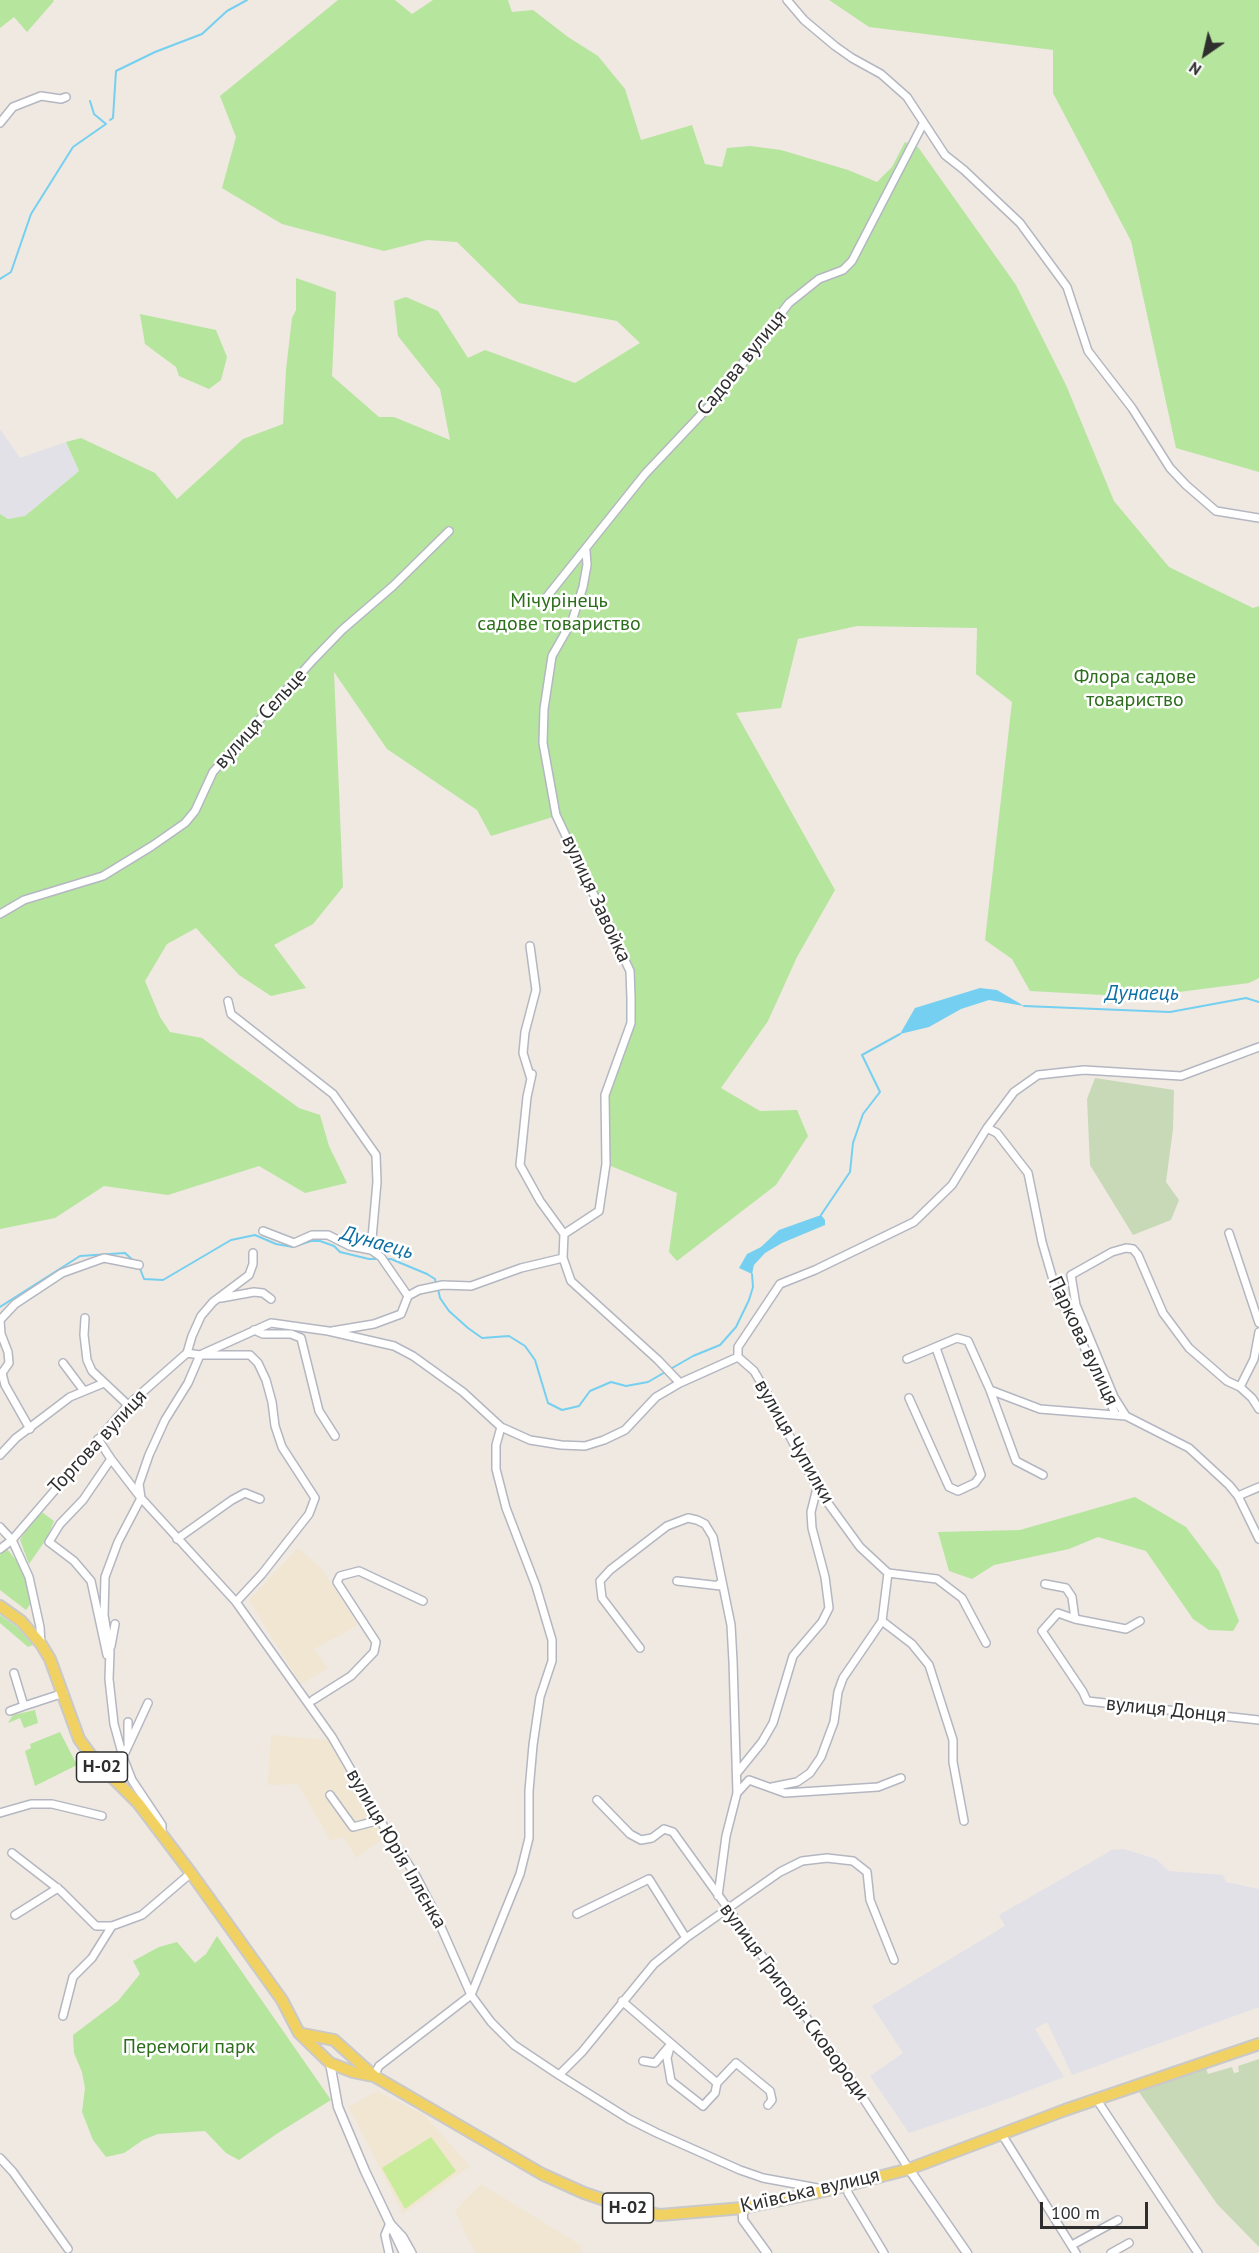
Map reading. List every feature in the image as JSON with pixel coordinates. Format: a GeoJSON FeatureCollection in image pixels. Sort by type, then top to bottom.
{"type":"FeatureCollection","features":[{"type":"Feature","properties":{"kind":"main road","name":"Н-02"},"geometry":{"type":"LineString","coordinates":[[0,1606],[21,1622],[41,1644],[50,1659],[79,1739],[93,1758],[138,1803],[282,2000],[299,2033],[303,2034],[330,2064]]}},
{"type":"Feature","properties":{"kind":"main road","name":"Київська вулиця"},"geometry":{"type":"LineString","coordinates":[[303,2034],[334,2040],[374,2076],[542,2174],[584,2193],[638,2211],[660,2215],[743,2208],[829,2190],[909,2169],[1001,2133],[1259,2044]]}},
{"type":"Feature","properties":{"kind":"main road","name":"Київська вулиця"},"geometry":{"type":"LineString","coordinates":[[330,2064],[374,2076]]}},
{"type":"Feature","properties":{"kind":"street"},"geometry":{"type":"LineString","coordinates":[[787,0],[804,20],[835,46],[881,74],[907,97],[945,155],[1020,223],[1067,287],[1088,351],[1131,408],[1170,468],[1216,511],[1259,518]]}},
{"type":"Feature","properties":{"kind":"street"},"geometry":{"type":"LineString","coordinates":[[0,123],[14,107],[41,96],[61,99],[66,97]]}},
{"type":"Feature","properties":{"kind":"street","name":"Садова вулиця"},"geometry":{"type":"LineString","coordinates":[[545,599],[586,551],[645,474],[713,402],[789,303],[819,279],[843,270],[852,261],[923,124]]}},
{"type":"Feature","properties":{"kind":"street","name":"вулиця Сельце"},"geometry":{"type":"LineString","coordinates":[[0,914],[24,900],[103,876],[185,823],[195,811],[213,772],[313,660],[342,630],[393,586],[449,531]]}},
{"type":"Feature","properties":{"kind":"street","name":"вулиця Завойка"},"geometry":{"type":"LineString","coordinates":[[564,1234],[599,1210],[606,1164],[605,1095],[631,1023],[632,998],[630,971],[556,815],[543,743],[544,710],[552,656],[572,621],[583,586],[587,565],[586,551]]}},
{"type":"Feature","properties":{"kind":"street"},"geometry":{"type":"LineString","coordinates":[[530,946],[536,990],[525,1032],[524,1053],[531,1076],[520,1165],[540,1201],[564,1234],[563,1258],[571,1281],[680,1383]]}},
{"type":"Feature","properties":{"kind":"street"},"geometry":{"type":"LineString","coordinates":[[228,1001],[231,1014],[333,1094],[376,1155],[377,1182],[371,1250]]}},
{"type":"Feature","properties":{"kind":"street"},"geometry":{"type":"LineString","coordinates":[[163,1836],[162,1825],[132,1780],[114,1724],[109,1679],[110,1651],[104,1615],[105,1577],[118,1542],[141,1498],[139,1484],[149,1455],[165,1420],[188,1383],[200,1354],[270,1323],[328,1331],[394,1346],[413,1356],[462,1392],[501,1427],[530,1440],[585,1446],[625,1430],[657,1397],[680,1383],[738,1357],[738,1347],[780,1284],[815,1270],[914,1222],[952,1185],[987,1128],[1014,1092],[1038,1075],[1084,1070],[1181,1076],[1259,1047]]}},
{"type":"Feature","properties":{"kind":"street","name":"Паркова вулиця"},"geometry":{"type":"LineString","coordinates":[[987,1128],[997,1133],[1028,1173],[1042,1242],[1058,1296],[1115,1413],[1126,1416],[1189,1448],[1238,1496],[1259,1539]]}},
{"type":"Feature","properties":{"kind":"street"},"geometry":{"type":"LineString","coordinates":[[263,1231],[294,1243],[312,1235],[328,1235],[350,1246],[371,1250],[383,1260],[408,1296]]}},
{"type":"Feature","properties":{"kind":"street"},"geometry":{"type":"LineString","coordinates":[[1229,1233],[1259,1323]]}},
{"type":"Feature","properties":{"kind":"street"},"geometry":{"type":"LineString","coordinates":[[1126,1416],[1114,1397],[1076,1305],[1071,1275],[1112,1252],[1126,1248],[1133,1249],[1138,1255],[1163,1313],[1189,1348],[1227,1381],[1240,1387],[1252,1398],[1259,1409]]}},
{"type":"Feature","properties":{"kind":"street"},"geometry":{"type":"LineString","coordinates":[[236,1602],[262,1574],[309,1514],[315,1498],[282,1447],[275,1426],[266,1380],[258,1363],[250,1355],[188,1353],[192,1336],[201,1316],[218,1298],[249,1275],[254,1264],[253,1253]]}},
{"type":"Feature","properties":{"kind":"street"},"geometry":{"type":"LineString","coordinates":[[30,1429],[5,1385],[2,1373],[9,1363],[8,1352],[1,1334],[0,1320],[15,1304],[62,1273],[104,1258],[139,1265]]}},
{"type":"Feature","properties":{"kind":"street"},"geometry":{"type":"LineString","coordinates":[[328,1331],[374,1324],[401,1314],[408,1296],[419,1290],[443,1285],[471,1286],[521,1268],[563,1258]]}},
{"type":"Feature","properties":{"kind":"street"},"geometry":{"type":"LineString","coordinates":[[218,1298],[254,1292],[263,1293],[271,1299]]}},
{"type":"Feature","properties":{"kind":"street"},"geometry":{"type":"LineString","coordinates":[[1071,1319],[1076,1305]]}},
{"type":"Feature","properties":{"kind":"street"},"geometry":{"type":"LineString","coordinates":[[85,1318],[84,1335],[87,1360],[92,1371],[128,1405]]}},
{"type":"Feature","properties":{"kind":"street"},"geometry":{"type":"LineString","coordinates":[[254,1330],[263,1334],[291,1334],[301,1338],[319,1411],[336,1436]]}},
{"type":"Feature","properties":{"kind":"street"},"geometry":{"type":"LineString","coordinates":[[1240,1387],[1254,1359],[1259,1332]]}},
{"type":"Feature","properties":{"kind":"street"},"geometry":{"type":"LineString","coordinates":[[907,1359],[957,1338],[968,1341],[990,1390],[1016,1461],[1043,1475]]}},
{"type":"Feature","properties":{"kind":"street"},"geometry":{"type":"LineString","coordinates":[[909,1398],[949,1486],[958,1491],[975,1483],[981,1475],[936,1348]]}},
{"type":"Feature","properties":{"kind":"street","name":"Торгова вулиця"},"geometry":{"type":"LineString","coordinates":[[0,1549],[12,1540],[128,1405],[188,1353]]}},
{"type":"Feature","properties":{"kind":"street","name":"вулиця Чупилки"},"geometry":{"type":"LineString","coordinates":[[738,1357],[754,1371],[767,1392],[818,1488],[860,1547],[888,1573]]}},
{"type":"Feature","properties":{"kind":"street"},"geometry":{"type":"LineString","coordinates":[[63,1362],[84,1391]]}},
{"type":"Feature","properties":{"kind":"street"},"geometry":{"type":"LineString","coordinates":[[0,1455],[16,1438],[70,1397],[105,1383]]}},
{"type":"Feature","properties":{"kind":"street"},"geometry":{"type":"LineString","coordinates":[[990,1390],[1040,1409],[1115,1413]]}},
{"type":"Feature","properties":{"kind":"street"},"geometry":{"type":"LineString","coordinates":[[374,2076],[379,2066],[471,1995],[512,1896],[529,1838],[529,1791],[535,1735],[540,1697],[552,1661],[552,1640],[536,1586],[506,1508],[496,1469],[496,1445],[501,1427]]}},
{"type":"Feature","properties":{"kind":"street","name":"вулиця Юрія Іллєнка"},"geometry":{"type":"LineString","coordinates":[[98,1439],[141,1498],[236,1602],[332,1737],[380,1820],[416,1876],[471,1995],[491,2022],[514,2044],[629,2118],[740,2170],[764,2178],[829,2190]]}},
{"type":"Feature","properties":{"kind":"street"},"geometry":{"type":"LineString","coordinates":[[110,1662],[91,1581],[74,1562],[49,1542],[69,1512],[83,1500],[111,1459]]}},
{"type":"Feature","properties":{"kind":"street"},"geometry":{"type":"LineString","coordinates":[[1238,1496],[1259,1487]]}},
{"type":"Feature","properties":{"kind":"street"},"geometry":{"type":"LineString","coordinates":[[737,1773],[762,1742],[773,1723],[793,1656],[822,1622],[829,1608],[825,1577],[812,1528],[812,1512],[818,1488]]}},
{"type":"Feature","properties":{"kind":"street"},"geometry":{"type":"LineString","coordinates":[[177,1539],[244,1493],[260,1499]]}},
{"type":"Feature","properties":{"kind":"street"},"geometry":{"type":"LineString","coordinates":[[640,1648],[602,1598],[600,1581],[610,1570],[667,1526],[688,1518],[705,1524],[713,1537],[730,1625],[737,1773],[737,1793],[726,1836],[718,1896]]}},
{"type":"Feature","properties":{"kind":"street"},"geometry":{"type":"LineString","coordinates":[[0,1527],[12,1540],[29,1577],[40,1627],[41,1644]]}},
{"type":"Feature","properties":{"kind":"street"},"geometry":{"type":"LineString","coordinates":[[711,1552],[717,1581],[721,1586]]}},
{"type":"Feature","properties":{"kind":"street"},"geometry":{"type":"LineString","coordinates":[[313,1700],[351,1676],[374,1652],[376,1642],[337,1582],[340,1576],[359,1570],[423,1600]]}},
{"type":"Feature","properties":{"kind":"street"},"geometry":{"type":"LineString","coordinates":[[772,1786],[797,1782],[810,1773],[821,1756],[834,1722],[838,1692],[843,1678],[882,1621],[888,1573],[937,1579],[962,1598],[986,1643]]}},
{"type":"Feature","properties":{"kind":"street"},"geometry":{"type":"LineString","coordinates":[[676,1581],[721,1586]]}},
{"type":"Feature","properties":{"kind":"street"},"geometry":{"type":"LineString","coordinates":[[1045,1584],[1066,1588],[1072,1598],[1076,1619]]}},
{"type":"Feature","properties":{"kind":"street","name":"вулиця Донця"},"geometry":{"type":"LineString","coordinates":[[1140,1621],[1126,1629],[1058,1613],[1042,1631],[1087,1701],[1259,1720]]}},
{"type":"Feature","properties":{"kind":"street"},"geometry":{"type":"LineString","coordinates":[[882,1621],[912,1644],[929,1665],[953,1740],[952,1762],[964,1821]]}},
{"type":"Feature","properties":{"kind":"street"},"geometry":{"type":"LineString","coordinates":[[110,1651],[115,1624]]}},
{"type":"Feature","properties":{"kind":"street"},"geometry":{"type":"LineString","coordinates":[[14,1673],[24,1706]]}},
{"type":"Feature","properties":{"kind":"street"},"geometry":{"type":"LineString","coordinates":[[10,1711],[64,1693]]}},
{"type":"Feature","properties":{"kind":"street"},"geometry":{"type":"LineString","coordinates":[[123,1757],[148,1703]]}},
{"type":"Feature","properties":{"kind":"street"},"geometry":{"type":"LineString","coordinates":[[128,1722],[128,1746]]}},
{"type":"Feature","properties":{"kind":"street"},"geometry":{"type":"LineString","coordinates":[[737,1793],[749,1780],[785,1792],[878,1787],[901,1778]]}},
{"type":"Feature","properties":{"kind":"street"},"geometry":{"type":"LineString","coordinates":[[330,1794],[354,1827],[380,1820]]}},
{"type":"Feature","properties":{"kind":"street","name":"вулиця Григорія Сковороди"},"geometry":{"type":"LineString","coordinates":[[597,1800],[630,1834],[641,1840],[652,1838],[664,1829],[673,1832],[852,2081],[967,2253]]}},
{"type":"Feature","properties":{"kind":"street"},"geometry":{"type":"LineString","coordinates":[[0,1813],[31,1804],[52,1804],[102,1816]]}},
{"type":"Feature","properties":{"kind":"street"},"geometry":{"type":"LineString","coordinates":[[12,1853],[58,1888],[96,1926],[112,1926],[142,1915],[190,1873]]}},
{"type":"Feature","properties":{"kind":"street"},"geometry":{"type":"LineString","coordinates":[[559,2074],[582,2052],[654,1964],[686,1938],[780,1872],[802,1861],[827,1858],[853,1862],[867,1872],[870,1900],[894,1960]]}},
{"type":"Feature","properties":{"kind":"street"},"geometry":{"type":"LineString","coordinates":[[577,1914],[649,1879],[686,1938]]}},
{"type":"Feature","properties":{"kind":"street"},"geometry":{"type":"LineString","coordinates":[[15,1915],[58,1888]]}},
{"type":"Feature","properties":{"kind":"street"},"geometry":{"type":"LineString","coordinates":[[63,2016],[73,1977],[92,1958],[112,1926]]}},
{"type":"Feature","properties":{"kind":"street"},"geometry":{"type":"LineString","coordinates":[[622,2001],[717,2083]]}},
{"type":"Feature","properties":{"kind":"street"},"geometry":{"type":"LineString","coordinates":[[644,2061],[655,2063],[671,2044]]}},
{"type":"Feature","properties":{"kind":"street"},"geometry":{"type":"LineString","coordinates":[[671,2044],[667,2058],[671,2081],[703,2106],[715,2093],[717,2083],[736,2063],[770,2091],[772,2100],[768,2105]]}},
{"type":"Feature","properties":{"kind":"street"},"geometry":{"type":"LineString","coordinates":[[330,2064],[338,2107],[364,2171],[404,2253]]}},
{"type":"Feature","properties":{"kind":"street"},"geometry":{"type":"LineString","coordinates":[[1097,2100],[1198,2253]]}},
{"type":"Feature","properties":{"kind":"street"},"geometry":{"type":"LineString","coordinates":[[1001,2133],[1076,2253]]}},
{"type":"Feature","properties":{"kind":"street"},"geometry":{"type":"LineString","coordinates":[[0,2158],[13,2172],[68,2249]]}},
{"type":"Feature","properties":{"kind":"street"},"geometry":{"type":"LineString","coordinates":[[847,2185],[848,2193],[884,2253]]}},
{"type":"Feature","properties":{"kind":"street"},"geometry":{"type":"LineString","coordinates":[[743,2208],[743,2220],[767,2253]]}},
{"type":"Feature","properties":{"kind":"street"},"geometry":{"type":"LineString","coordinates":[[1072,2245],[1118,2220]]}},
{"type":"Feature","properties":{"kind":"street"},"geometry":{"type":"LineString","coordinates":[[390,2223],[385,2235],[390,2253]]}},
{"type":"Feature","properties":{"kind":"street"},"geometry":{"type":"LineString","coordinates":[[390,2223],[403,2237],[412,2253]]}},
{"type":"Feature","properties":{"kind":"street"},"geometry":{"type":"LineString","coordinates":[[1111,2253],[1129,2243]]}},
{"type":"Feature","properties":{"kind":"shaded area"},"geometry":{"type":"Polygon","coordinates":[[[0,429],[20,458],[66,442],[79,471],[25,516],[8,519],[0,514],[0,429]]]}},
{"type":"Feature","properties":{"kind":"shaded area"},"geometry":{"type":"Polygon","coordinates":[[[298,1548],[322,1569],[358,1625],[314,1649],[328,1668],[301,1684],[249,1600],[298,1548]]]}},
{"type":"Feature","properties":{"kind":"shaded area"},"geometry":{"type":"Polygon","coordinates":[[[271,1735],[330,1740],[388,1835],[356,1858],[344,1837],[330,1840],[298,1784],[268,1785],[271,1735]]]}},
{"type":"Feature","properties":{"kind":"shaded area"},"geometry":{"type":"Polygon","coordinates":[[[1124,1849],[1156,1859],[1169,1871],[1223,1875],[1226,1882],[1259,1889],[1259,2007],[1072,2075],[1047,2022],[1035,2029],[1064,2077],[909,2133],[870,2076],[903,2053],[872,2006],[1005,1926],[999,1915],[1112,1850],[1124,1849]]]}},
{"type":"Feature","properties":{"kind":"shaded area"},"geometry":{"type":"Polygon","coordinates":[[[377,2091],[424,2115],[470,2166],[403,2214],[349,2107],[377,2091]]]}},
{"type":"Feature","properties":{"kind":"shaded area"},"geometry":{"type":"Polygon","coordinates":[[[481,2184],[582,2246],[581,2253],[475,2253],[455,2211],[481,2184]]]}},
{"type":"Feature","properties":{"kind":"green space"},"geometry":{"type":"Polygon","coordinates":[[[0,0],[54,1],[27,32],[14,17],[0,28],[0,0]]]}},
{"type":"Feature","properties":{"kind":"green space","name":"Мічурінець садове товариство"},"geometry":{"type":"Polygon","coordinates":[[[338,0],[395,0],[412,14],[433,0],[508,0],[512,12],[533,10],[568,37],[598,56],[625,89],[641,140],[692,125],[705,164],[722,167],[727,148],[750,146],[781,150],[848,170],[877,182],[892,167],[905,142],[918,147],[1016,285],[1066,385],[1114,501],[1169,567],[1253,608],[1259,606],[1259,978],[1249,983],[1140,997],[1030,991],[1012,959],[985,940],[1012,702],[976,674],[977,628],[857,626],[798,639],[781,708],[736,713],[835,890],[797,957],[768,1021],[721,1088],[760,1111],[797,1110],[808,1136],[776,1185],[677,1261],[669,1252],[677,1193],[606,1164],[605,1095],[631,1023],[630,971],[556,816],[491,836],[477,810],[387,749],[334,672],[343,887],[313,924],[274,945],[306,988],[271,996],[239,975],[196,928],[167,944],[145,981],[160,1017],[170,1032],[202,1038],[299,1108],[320,1115],[329,1146],[347,1183],[305,1193],[259,1166],[168,1195],[104,1186],[55,1218],[0,1229],[0,514],[8,519],[25,516],[79,471],[66,442],[81,438],[155,473],[177,499],[243,439],[283,424],[286,370],[292,318],[296,310],[296,278],[336,292],[332,376],[379,417],[394,417],[450,440],[440,389],[398,336],[394,301],[406,297],[438,311],[468,358],[485,350],[575,383],[640,343],[617,321],[519,303],[457,242],[427,240],[384,251],[282,224],[222,188],[236,137],[220,96],[338,0]]]}},
{"type":"Feature","properties":{"kind":"green space"},"geometry":{"type":"Polygon","coordinates":[[[829,0],[1259,0],[1259,472],[1176,448],[1131,241],[1053,93],[1053,50],[869,27],[829,0]]]}},
{"type":"Feature","properties":{"kind":"green space"},"geometry":{"type":"Polygon","coordinates":[[[140,314],[216,330],[227,357],[221,380],[209,389],[179,376],[176,367],[145,344],[140,314]]]}},
{"type":"Feature","properties":{"kind":"green space"},"geometry":{"type":"Polygon","coordinates":[[[1095,1078],[1174,1090],[1173,1129],[1166,1182],[1179,1200],[1171,1220],[1133,1235],[1090,1165],[1087,1099],[1095,1078]]]}},
{"type":"Feature","properties":{"kind":"green space"},"geometry":{"type":"Polygon","coordinates":[[[1135,1497],[1186,1527],[1219,1571],[1239,1621],[1233,1631],[1209,1630],[1193,1619],[1146,1551],[1098,1537],[1069,1549],[994,1565],[972,1579],[949,1571],[938,1532],[1020,1530],[1135,1497]]]}},
{"type":"Feature","properties":{"kind":"green space"},"geometry":{"type":"Polygon","coordinates":[[[39,1510],[54,1521],[47,1538],[29,1564],[20,1540],[39,1510]]]}},
{"type":"Feature","properties":{"kind":"green space"},"geometry":{"type":"Polygon","coordinates":[[[7,1549],[16,1560],[25,1578],[31,1603],[26,1610],[0,1590],[0,1553],[7,1549]]]}},
{"type":"Feature","properties":{"kind":"green space"},"geometry":{"type":"Polygon","coordinates":[[[0,1615],[17,1627],[33,1645],[28,1647],[0,1623],[0,1615]]]}},
{"type":"Feature","properties":{"kind":"green space"},"geometry":{"type":"Polygon","coordinates":[[[35,1710],[38,1723],[24,1728],[20,1718],[8,1723],[13,1715],[35,1710]]]}},
{"type":"Feature","properties":{"kind":"green space"},"geometry":{"type":"Polygon","coordinates":[[[60,1732],[77,1765],[35,1786],[25,1751],[31,1748],[30,1744],[60,1732]]]}},
{"type":"Feature","properties":{"kind":"green space","name":"Перемоги парк"},"geometry":{"type":"Polygon","coordinates":[[[217,1936],[331,2100],[239,2160],[226,2153],[205,2131],[158,2134],[143,2140],[124,2153],[106,2157],[93,2140],[82,2112],[85,2088],[82,2072],[74,2053],[73,2035],[118,2001],[140,1974],[133,1961],[159,1947],[177,1942],[195,1963],[206,1954],[217,1936]]]}},
{"type":"Feature","properties":{"kind":"green space"},"geometry":{"type":"Polygon","coordinates":[[[1259,2059],[1259,2247],[1217,2204],[1139,2092],[1206,2068],[1208,2074],[1232,2067],[1234,2073],[1239,2072],[1238,2066],[1259,2059]]]}},
{"type":"Feature","properties":{"kind":"green space"},"geometry":{"type":"Polygon","coordinates":[[[431,2137],[456,2171],[405,2209],[382,2168],[431,2137]]]}},
{"type":"Feature","properties":{"kind":"water"},"geometry":{"type":"Polygon","coordinates":[[[980,988],[997,990],[1024,1006],[989,1000],[961,1009],[929,1027],[900,1034],[915,1008],[980,988]]]}},
{"type":"Feature","properties":{"kind":"water"},"geometry":{"type":"Polygon","coordinates":[[[821,1215],[825,1220],[825,1225],[782,1243],[765,1253],[754,1265],[752,1274],[739,1268],[747,1254],[761,1247],[779,1230],[821,1215]]]}},
{"type":"Feature","properties":{"kind":"waterway"},"geometry":{"type":"LineString","coordinates":[[110,120],[113,118],[116,71],[155,52],[202,34],[227,11],[247,0]]}},
{"type":"Feature","properties":{"kind":"waterway"},"geometry":{"type":"LineString","coordinates":[[90,101],[94,114],[106,124]]}},
{"type":"Feature","properties":{"kind":"waterway"},"geometry":{"type":"LineString","coordinates":[[0,279],[11,272],[31,214],[73,147],[106,124]]}},
{"type":"Feature","properties":{"kind":"waterway","name":"Дунаець"},"geometry":{"type":"LineString","coordinates":[[1024,1006],[1170,1012],[1246,998],[1259,1002]]}},
{"type":"Feature","properties":{"kind":"waterway","name":"Дунаець"},"geometry":{"type":"LineString","coordinates":[[821,1215],[850,1172],[853,1143],[863,1114],[880,1092],[862,1055],[900,1034]]}},
{"type":"Feature","properties":{"kind":"waterway","name":"Дунаець"},"geometry":{"type":"LineString","coordinates":[[139,1266],[144,1279],[163,1280],[231,1240],[255,1235],[276,1244],[293,1247],[311,1241],[320,1241],[334,1246],[340,1252],[379,1259]]}},
{"type":"Feature","properties":{"kind":"waterway","name":"Дунаець"},"geometry":{"type":"LineString","coordinates":[[0,1307],[80,1256],[125,1253],[135,1262]]}},
{"type":"Feature","properties":{"kind":"waterway","name":"Дунаець"},"geometry":{"type":"LineString","coordinates":[[384,1259],[391,1259],[427,1274],[435,1279],[436,1284]]}},
{"type":"Feature","properties":{"kind":"waterway","name":"Дунаець"},"geometry":{"type":"LineString","coordinates":[[438,1289],[440,1298],[449,1311],[482,1338],[509,1336],[525,1346],[535,1360],[548,1403],[562,1410],[579,1406],[590,1391],[611,1382],[626,1386],[648,1382],[693,1356],[720,1345],[736,1327],[749,1300],[753,1287],[752,1274]]}},
{"type":"Feature","properties":{"kind":"park label","name":"Флора садове товариство"},"geometry":{"type":"Point","coordinates":[1135,688]}}]}
